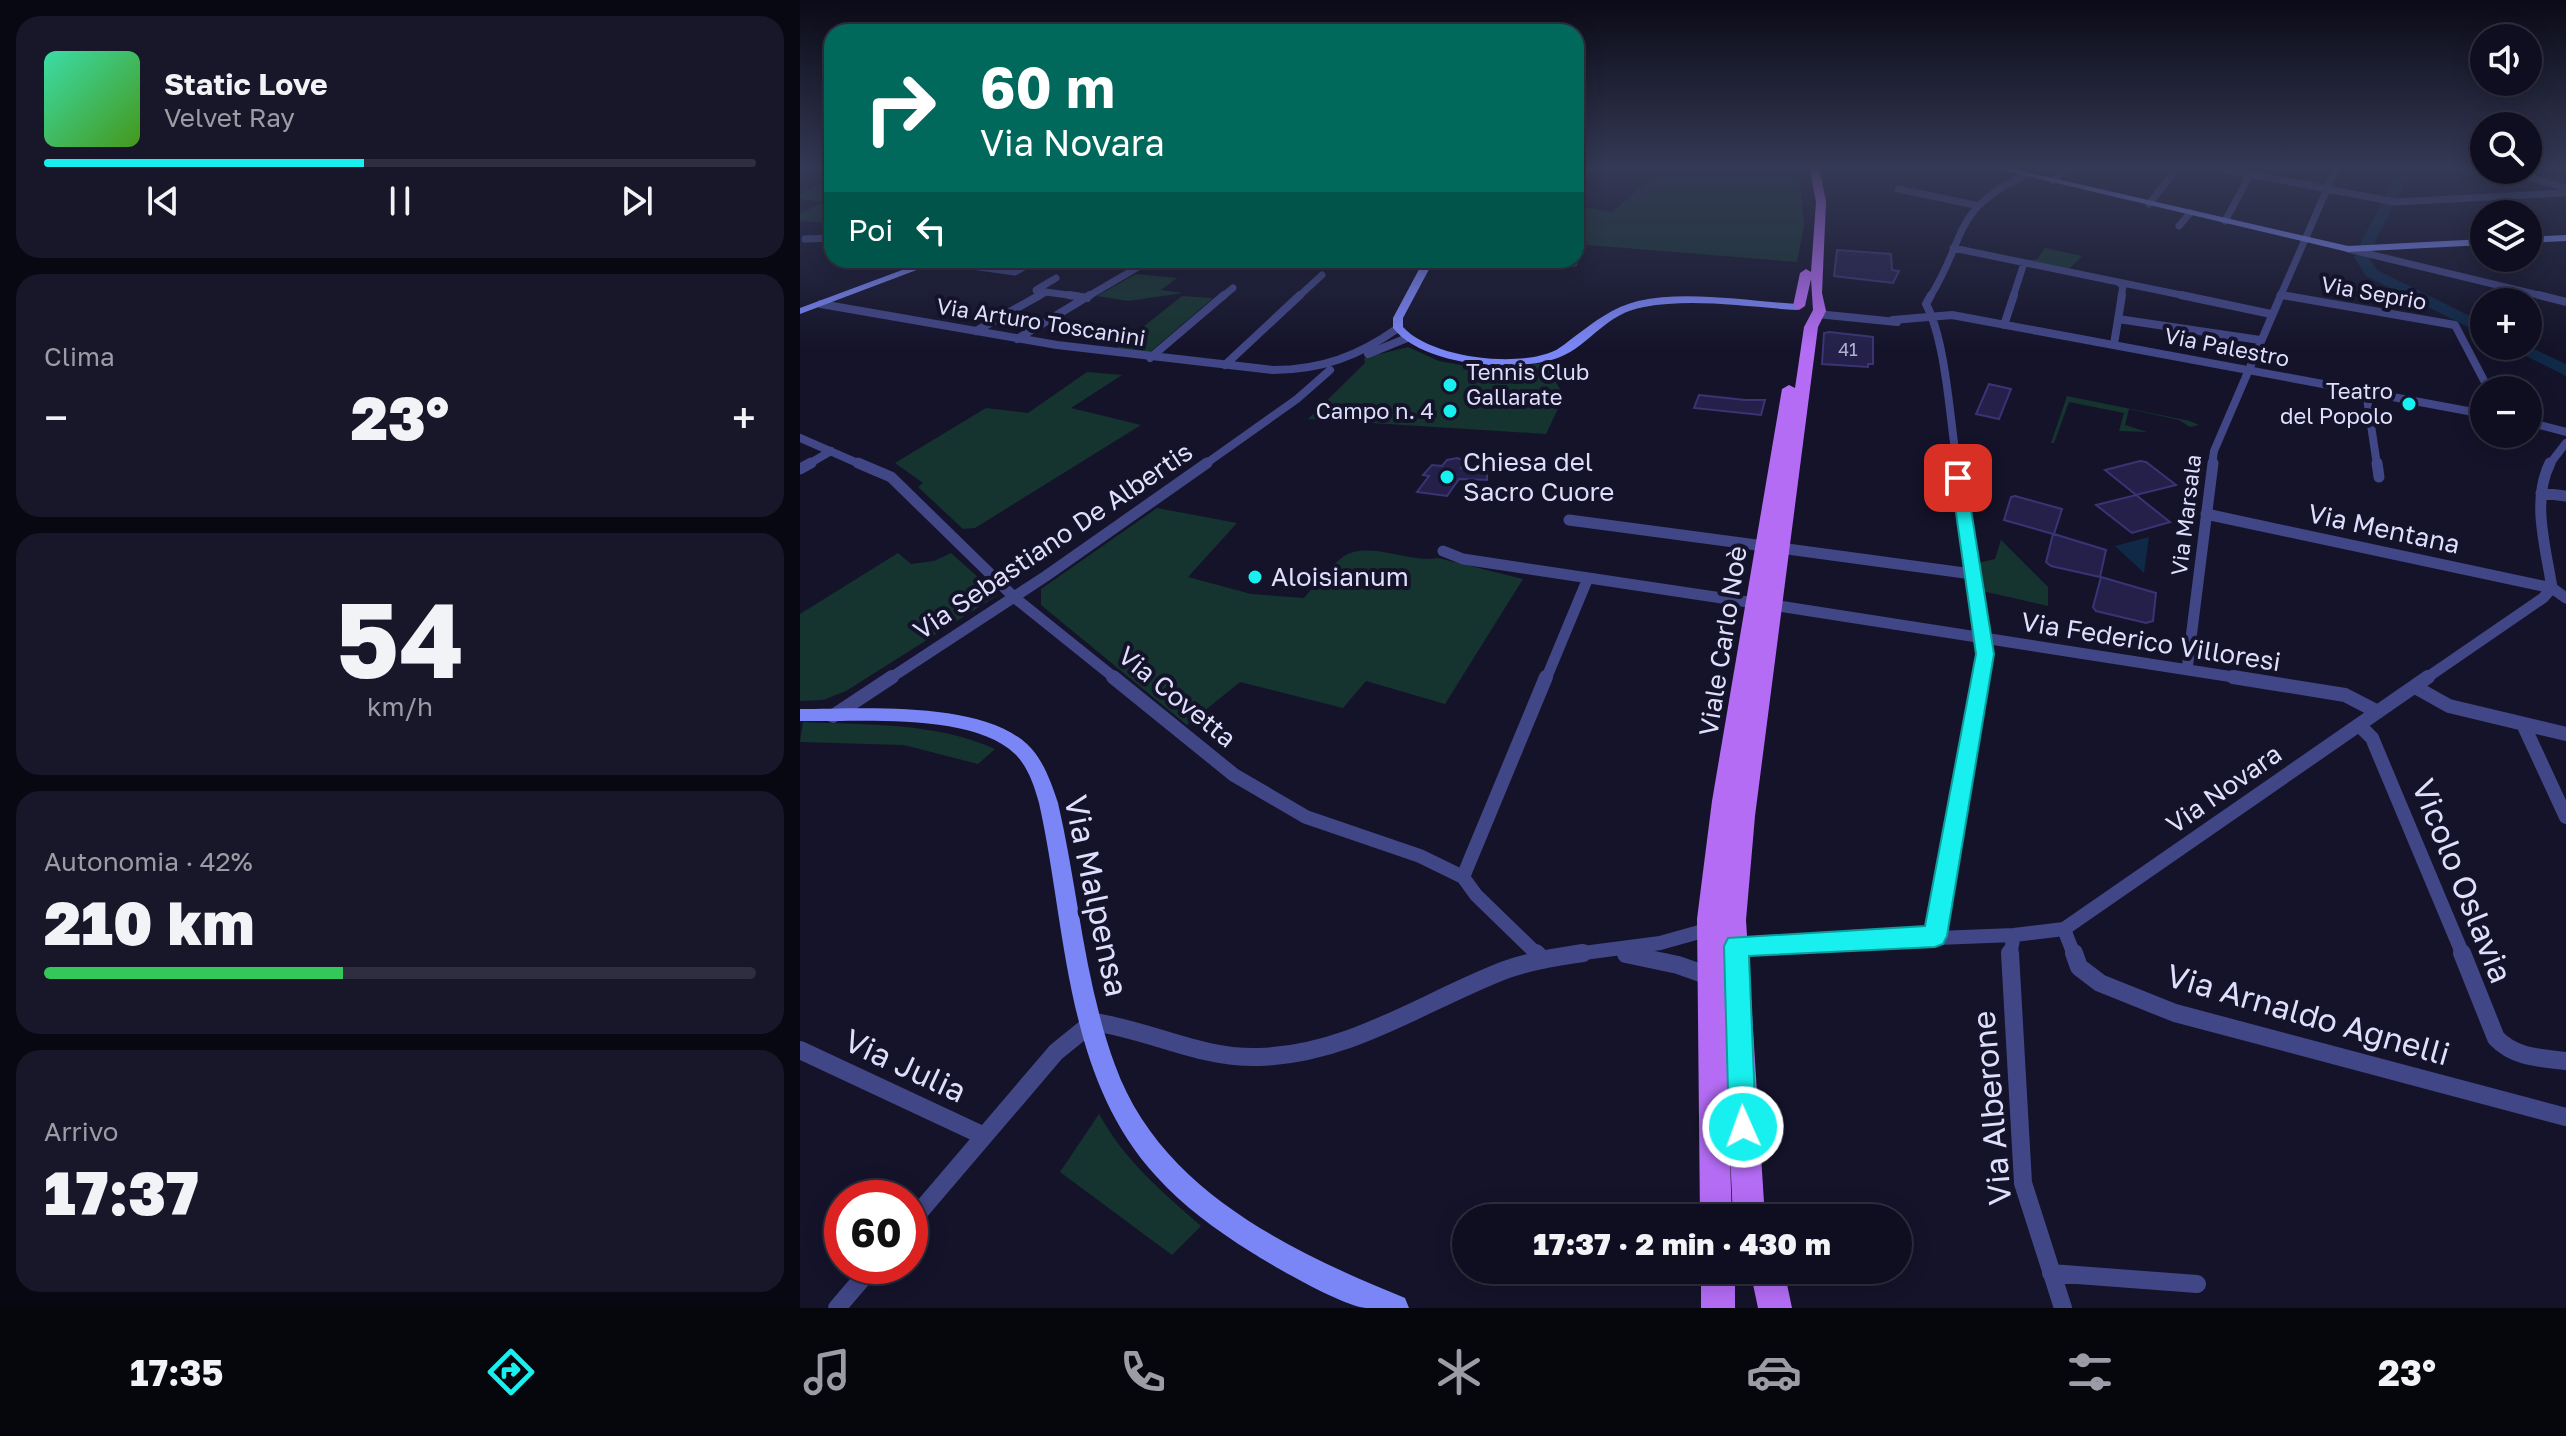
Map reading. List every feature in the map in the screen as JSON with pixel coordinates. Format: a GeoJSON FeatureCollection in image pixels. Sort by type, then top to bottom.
{"type":"FeatureCollection","features":[{"type":"Feature","properties":{"kind":"main road","name":"Viale Carlo Noè"},"geometry":{"type":"LineString","coordinates":[[1808,311],[1812,227]]}},
{"type":"Feature","properties":{"kind":"main road","name":"Viale Carlo Noè"},"geometry":{"type":"LineString","coordinates":[[1748,1204],[1733,920],[1764,604],[1818,227]]}},
{"type":"Feature","properties":{"kind":"main road","name":"Viale Carlo Noè"},"geometry":{"type":"LineString","coordinates":[[1716,1204],[1710,929],[1724,801],[1764,604]]}},
{"type":"Feature","properties":{"kind":"main road"},"geometry":{"type":"LineString","coordinates":[[1718,1284],[1718,1308]]}},
{"type":"Feature","properties":{"kind":"main road"},"geometry":{"type":"LineString","coordinates":[[1770,1284],[1775,1308]]}},
{"type":"Feature","properties":{"kind":"street"},"geometry":{"type":"LineString","coordinates":[[1935,936],[1985,654],[1932,317],[1937,311],[1936,290],[1960,227]]}},
{"type":"Feature","properties":{"kind":"street"},"geometry":{"type":"LineString","coordinates":[[2250,227],[2566,302]]}},
{"type":"Feature","properties":{"kind":"street","name":"Via Marsala"},"geometry":{"type":"LineString","coordinates":[[2187,670],[2214,451],[2311,227]]}},
{"type":"Feature","properties":{"kind":"street"},"geometry":{"type":"LineString","coordinates":[[805,239],[824,238]]}},
{"type":"Feature","properties":{"kind":"street"},"geometry":{"type":"LineString","coordinates":[[2542,239],[2566,238]]}},
{"type":"Feature","properties":{"kind":"street"},"geometry":{"type":"LineString","coordinates":[[2348,249],[2470,243]]}},
{"type":"Feature","properties":{"kind":"street"},"geometry":{"type":"LineString","coordinates":[[1953,248],[2271,314]]}},
{"type":"Feature","properties":{"kind":"street"},"geometry":{"type":"LineString","coordinates":[[2381,258],[2388,248]]}},
{"type":"Feature","properties":{"kind":"street"},"geometry":{"type":"LineString","coordinates":[[2004,325],[2024,263]]}},
{"type":"Feature","properties":{"kind":"street"},"geometry":{"type":"LineString","coordinates":[[800,311],[917,268]]}},
{"type":"Feature","properties":{"kind":"street"},"geometry":{"type":"LineString","coordinates":[[986,268],[1035,274]]}},
{"type":"Feature","properties":{"kind":"street"},"geometry":{"type":"LineString","coordinates":[[1015,272],[1022,268]]}},
{"type":"Feature","properties":{"kind":"street"},"geometry":{"type":"LineString","coordinates":[[1017,339],[1137,268]]}},
{"type":"Feature","properties":{"kind":"street"},"geometry":{"type":"LineString","coordinates":[[1425,268],[1398,318],[1398,328],[1407,338],[1466,361],[1514,363],[1558,354],[1612,314],[1639,304],[1676,300],[1808,311]]}},
{"type":"Feature","properties":{"kind":"street"},"geometry":{"type":"LineString","coordinates":[[1225,365],[1322,275]]}},
{"type":"Feature","properties":{"kind":"street"},"geometry":{"type":"LineString","coordinates":[[1056,278],[1036,290],[1087,298]]}},
{"type":"Feature","properties":{"kind":"street"},"geometry":{"type":"LineString","coordinates":[[2114,344],[2123,286],[2118,282]]}},
{"type":"Feature","properties":{"kind":"street"},"geometry":{"type":"LineString","coordinates":[[1150,358],[1233,288]]}},
{"type":"Feature","properties":{"kind":"street"},"geometry":{"type":"LineString","coordinates":[[976,331],[1046,292]]}},
{"type":"Feature","properties":{"kind":"street","name":"Via Seprio"},"geometry":{"type":"LineString","coordinates":[[2280,295],[2460,329],[2482,376]]}},
{"type":"Feature","properties":{"kind":"street","name":"Via Arturo Toscanini"},"geometry":{"type":"LineString","coordinates":[[821,304],[1017,339],[1150,358],[1315,371]]}},
{"type":"Feature","properties":{"kind":"street","name":"Via Palestro"},"geometry":{"type":"LineString","coordinates":[[1808,311],[1893,320],[1963,318],[2470,411]]}},
{"type":"Feature","properties":{"kind":"street"},"geometry":{"type":"LineString","coordinates":[[2118,319],[2260,340]]}},
{"type":"Feature","properties":{"kind":"street"},"geometry":{"type":"LineString","coordinates":[[1297,399],[1315,371],[1362,351],[1398,328]]}},
{"type":"Feature","properties":{"kind":"street"},"geometry":{"type":"LineString","coordinates":[[1315,371],[1407,338]]}},
{"type":"Feature","properties":{"kind":"street","name":"Via Sebastiano De Albertis"},"geometry":{"type":"LineString","coordinates":[[833,716],[1015,598],[1297,399],[1315,371]]}},
{"type":"Feature","properties":{"kind":"street"},"geometry":{"type":"LineString","coordinates":[[2366,392],[2379,477]]}},
{"type":"Feature","properties":{"kind":"street"},"geometry":{"type":"LineString","coordinates":[[2542,426],[2566,432]]}},
{"type":"Feature","properties":{"kind":"street","name":"Via Covetta"},"geometry":{"type":"LineString","coordinates":[[800,438],[891,477],[1015,598],[1234,775],[1306,817],[1420,856],[1463,877],[1476,895],[1543,960]]}},
{"type":"Feature","properties":{"kind":"street"},"geometry":{"type":"LineString","coordinates":[[2566,443],[2547,462],[2541,493],[2552,588],[2566,598]]}},
{"type":"Feature","properties":{"kind":"street"},"geometry":{"type":"LineString","coordinates":[[800,469],[831,451]]}},
{"type":"Feature","properties":{"kind":"street"},"geometry":{"type":"LineString","coordinates":[[2541,493],[2566,496]]}},
{"type":"Feature","properties":{"kind":"street","name":"Via Mentana"},"geometry":{"type":"LineString","coordinates":[[2206,514],[2552,588]]}},
{"type":"Feature","properties":{"kind":"street"},"geometry":{"type":"LineString","coordinates":[[1569,520],[1972,574]]}},
{"type":"Feature","properties":{"kind":"street","name":"Via Federico Villoresi"},"geometry":{"type":"LineString","coordinates":[[1443,551],[1463,559],[2345,695],[2378,712]]}},
{"type":"Feature","properties":{"kind":"street"},"geometry":{"type":"LineString","coordinates":[[1463,877],[1588,578]]}},
{"type":"Feature","properties":{"kind":"street","name":"Via Novara"},"geometry":{"type":"LineString","coordinates":[[1736,946],[2014,935],[2064,929],[2543,598],[2552,588]]}},
{"type":"Feature","properties":{"kind":"street"},"geometry":{"type":"LineString","coordinates":[[2543,598],[2566,606]]}},
{"type":"Feature","properties":{"kind":"street"},"geometry":{"type":"LineString","coordinates":[[2415,687],[2449,706],[2566,734]]}},
{"type":"Feature","properties":{"kind":"street","name":"Via Malpensa"},"geometry":{"type":"LineString","coordinates":[[800,715],[930,720],[970,725],[1019,747],[1033,765],[1047,802],[1093,1022],[1127,1025],[1194,1051],[1235,1057],[1315,1052],[1362,1039],[1508,969],[1543,960]]}},
{"type":"Feature","properties":{"kind":"street"},"geometry":{"type":"LineString","coordinates":[[2523,724],[2566,817]]}},
{"type":"Feature","properties":{"kind":"street","name":"Vicolo Oslavia"},"geometry":{"type":"LineString","coordinates":[[2359,725],[2372,738],[2413,830],[2496,1038],[2503,1048],[2516,1053],[2566,1061]]}},
{"type":"Feature","properties":{"kind":"street"},"geometry":{"type":"LineString","coordinates":[[1543,960],[1681,941],[1710,929]]}},
{"type":"Feature","properties":{"kind":"street","name":"Via Arnaldo Agnelli"},"geometry":{"type":"LineString","coordinates":[[2064,929],[2079,967],[2100,983],[2175,1013],[2566,1117]]}},
{"type":"Feature","properties":{"kind":"street","name":"Via Alberone"},"geometry":{"type":"LineString","coordinates":[[2014,935],[2010,954],[2023,1183],[2063,1308]]}},
{"type":"Feature","properties":{"kind":"street"},"geometry":{"type":"LineString","coordinates":[[1611,951],[1678,965],[1712,977]]}},
{"type":"Feature","properties":{"kind":"street"},"geometry":{"type":"LineString","coordinates":[[928,1202],[1056,1052],[1093,1022],[1114,1091],[1127,1113],[1160,1162],[1202,1204],[1254,1242],[1395,1308]]}},
{"type":"Feature","properties":{"kind":"street","name":"Via Julia"},"geometry":{"type":"LineString","coordinates":[[800,1050],[984,1136]]}},
{"type":"Feature","properties":{"kind":"street"},"geometry":{"type":"LineString","coordinates":[[2051,1273],[2197,1284]]}},
{"type":"Feature","properties":{"kind":"street"},"geometry":{"type":"LineString","coordinates":[[837,1308],[858,1284]]}},
{"type":"Feature","properties":{"kind":"green space"},"geometry":{"type":"Polygon","coordinates":[[[1584,227],[1804,227],[1797,262],[1584,245],[1584,227]]]}},
{"type":"Feature","properties":{"kind":"green space"},"geometry":{"type":"Polygon","coordinates":[[[2045,248],[2082,256],[2069,269],[2028,261],[2037,259],[2045,248]]]}},
{"type":"Feature","properties":{"kind":"green space"},"geometry":{"type":"Polygon","coordinates":[[[1136,274],[1177,278],[1161,290],[1183,293],[1128,301],[1097,296],[1136,274]]]}},
{"type":"Feature","properties":{"kind":"green space"},"geometry":{"type":"Polygon","coordinates":[[[1182,296],[1213,298],[1149,353],[1114,350],[1182,296]]]}},
{"type":"Feature","properties":{"kind":"green space","name":"Tennis Club Gallarate"},"geometry":{"type":"Polygon","coordinates":[[[1408,347],[1439,361],[1482,369],[1545,363],[1564,396],[1546,434],[1308,419],[1365,363],[1364,358],[1408,347]]]}},
{"type":"Feature","properties":{"kind":"green space"},"geometry":{"type":"Polygon","coordinates":[[[1087,372],[1122,375],[1071,408],[1141,425],[975,528],[963,529],[918,487],[923,483],[895,463],[986,408],[1028,413],[1087,372]]]}},
{"type":"Feature","properties":{"kind":"green space"},"geometry":{"type":"Polygon","coordinates":[[[2067,396],[2190,421],[2199,425],[2190,427],[2179,420],[2129,409],[2125,425],[2147,432],[2119,431],[2124,413],[2069,402],[2054,443],[2051,443],[2067,396]]]}},
{"type":"Feature","properties":{"kind":"green space"},"geometry":{"type":"Polygon","coordinates":[[[1157,508],[1237,523],[1188,577],[1251,594],[1304,598],[1339,560],[1361,551],[1438,558],[1523,579],[1445,704],[1366,681],[1343,708],[1240,682],[1187,725],[1041,605],[1041,589],[1157,508]]]}},
{"type":"Feature","properties":{"kind":"green space"},"geometry":{"type":"Polygon","coordinates":[[[2001,540],[2048,587],[2048,606],[1982,591],[1978,563],[1995,559],[2001,540]]]}},
{"type":"Feature","properties":{"kind":"green space"},"geometry":{"type":"Polygon","coordinates":[[[898,553],[911,564],[934,561],[951,553],[998,595],[846,691],[823,700],[800,701],[800,614],[898,553]]]}},
{"type":"Feature","properties":{"kind":"green space"},"geometry":{"type":"Polygon","coordinates":[[[803,722],[925,729],[995,749],[978,764],[904,745],[800,742],[803,722]]]}},
{"type":"Feature","properties":{"kind":"green space"},"geometry":{"type":"Polygon","coordinates":[[[1099,1114],[1132,1161],[1201,1226],[1172,1255],[1060,1172],[1099,1114]]]}},
{"type":"Feature","properties":{"kind":"water"},"geometry":{"type":"Polygon","coordinates":[[[2149,537],[2144,573],[2115,546],[2149,537]]]}},
{"type":"Feature","properties":{"kind":"building"},"geometry":{"type":"Polygon","coordinates":[[[1837,250],[1891,254],[1892,270],[1899,271],[1893,283],[1834,276],[1837,250]]]}},
{"type":"Feature","properties":{"kind":"building"},"geometry":{"type":"Polygon","coordinates":[[[1824,333],[1873,337],[1873,364],[1868,364],[1868,367],[1822,364],[1824,333]]]}},
{"type":"Feature","properties":{"kind":"building"},"geometry":{"type":"Polygon","coordinates":[[[1989,384],[2011,389],[1999,419],[1976,414],[1989,384]]]}},
{"type":"Feature","properties":{"kind":"building"},"geometry":{"type":"Polygon","coordinates":[[[1699,395],[1765,400],[1761,415],[1694,408],[1699,395]]]}},
{"type":"Feature","properties":{"kind":"building","name":"Chiesa del Sacro Cuore"},"geometry":{"type":"Polygon","coordinates":[[[1457,458],[1465,461],[1461,468],[1487,474],[1487,480],[1459,479],[1447,496],[1417,492],[1429,476],[1423,475],[1432,465],[1442,466],[1447,460],[1457,458]]]}},
{"type":"Feature","properties":{"kind":"building"},"geometry":{"type":"Polygon","coordinates":[[[2146,462],[2176,485],[2136,495],[2105,470],[2146,462]]]}},
{"type":"Feature","properties":{"kind":"building"},"geometry":{"type":"Polygon","coordinates":[[[2136,495],[2170,522],[2132,533],[2096,505],[2136,495]]]}},
{"type":"Feature","properties":{"kind":"building"},"geometry":{"type":"Polygon","coordinates":[[[2011,497],[2062,509],[2054,534],[2106,550],[2100,577],[2051,566],[2046,562],[2053,534],[2004,520],[2011,497]]]}},
{"type":"Feature","properties":{"kind":"building"},"geometry":{"type":"Polygon","coordinates":[[[2101,577],[2156,593],[2153,621],[2146,623],[2096,611],[2093,607],[2101,577]]]}},
{"type":"Feature","properties":{"kind":"waterway"},"geometry":{"type":"LineString","coordinates":[[2367,244],[2376,227]]}},
{"type":"Feature","properties":{"kind":"waterway"},"geometry":{"type":"LineString","coordinates":[[2362,257],[2371,273],[2470,323]]}},
{"type":"Feature","properties":{"kind":"waterway"},"geometry":{"type":"LineString","coordinates":[[2542,359],[2566,371]]}},
{"type":"Feature","properties":{"kind":"place","name":"Tennis Club Gallarate"},"geometry":{"type":"Point","coordinates":[1450,385]}},
{"type":"Feature","properties":{"kind":"place","name":"Teatro del Popolo"},"geometry":{"type":"Point","coordinates":[2409,404]}},
{"type":"Feature","properties":{"kind":"place","name":"Campo n. 4"},"geometry":{"type":"Point","coordinates":[1450,411]}},
{"type":"Feature","properties":{"kind":"place","name":"Chiesa del Sacro Cuore"},"geometry":{"type":"Point","coordinates":[1447,477]}},
{"type":"Feature","properties":{"kind":"place","name":"Aloisianum"},"geometry":{"type":"Point","coordinates":[1255,577]}},
{"type":"Feature","properties":{"kind":"route"},"geometry":{"type":"LineString","coordinates":[[1743,1127],[1736,946],[1935,936],[1950,866],[1985,654],[1958,478]]}}]}
